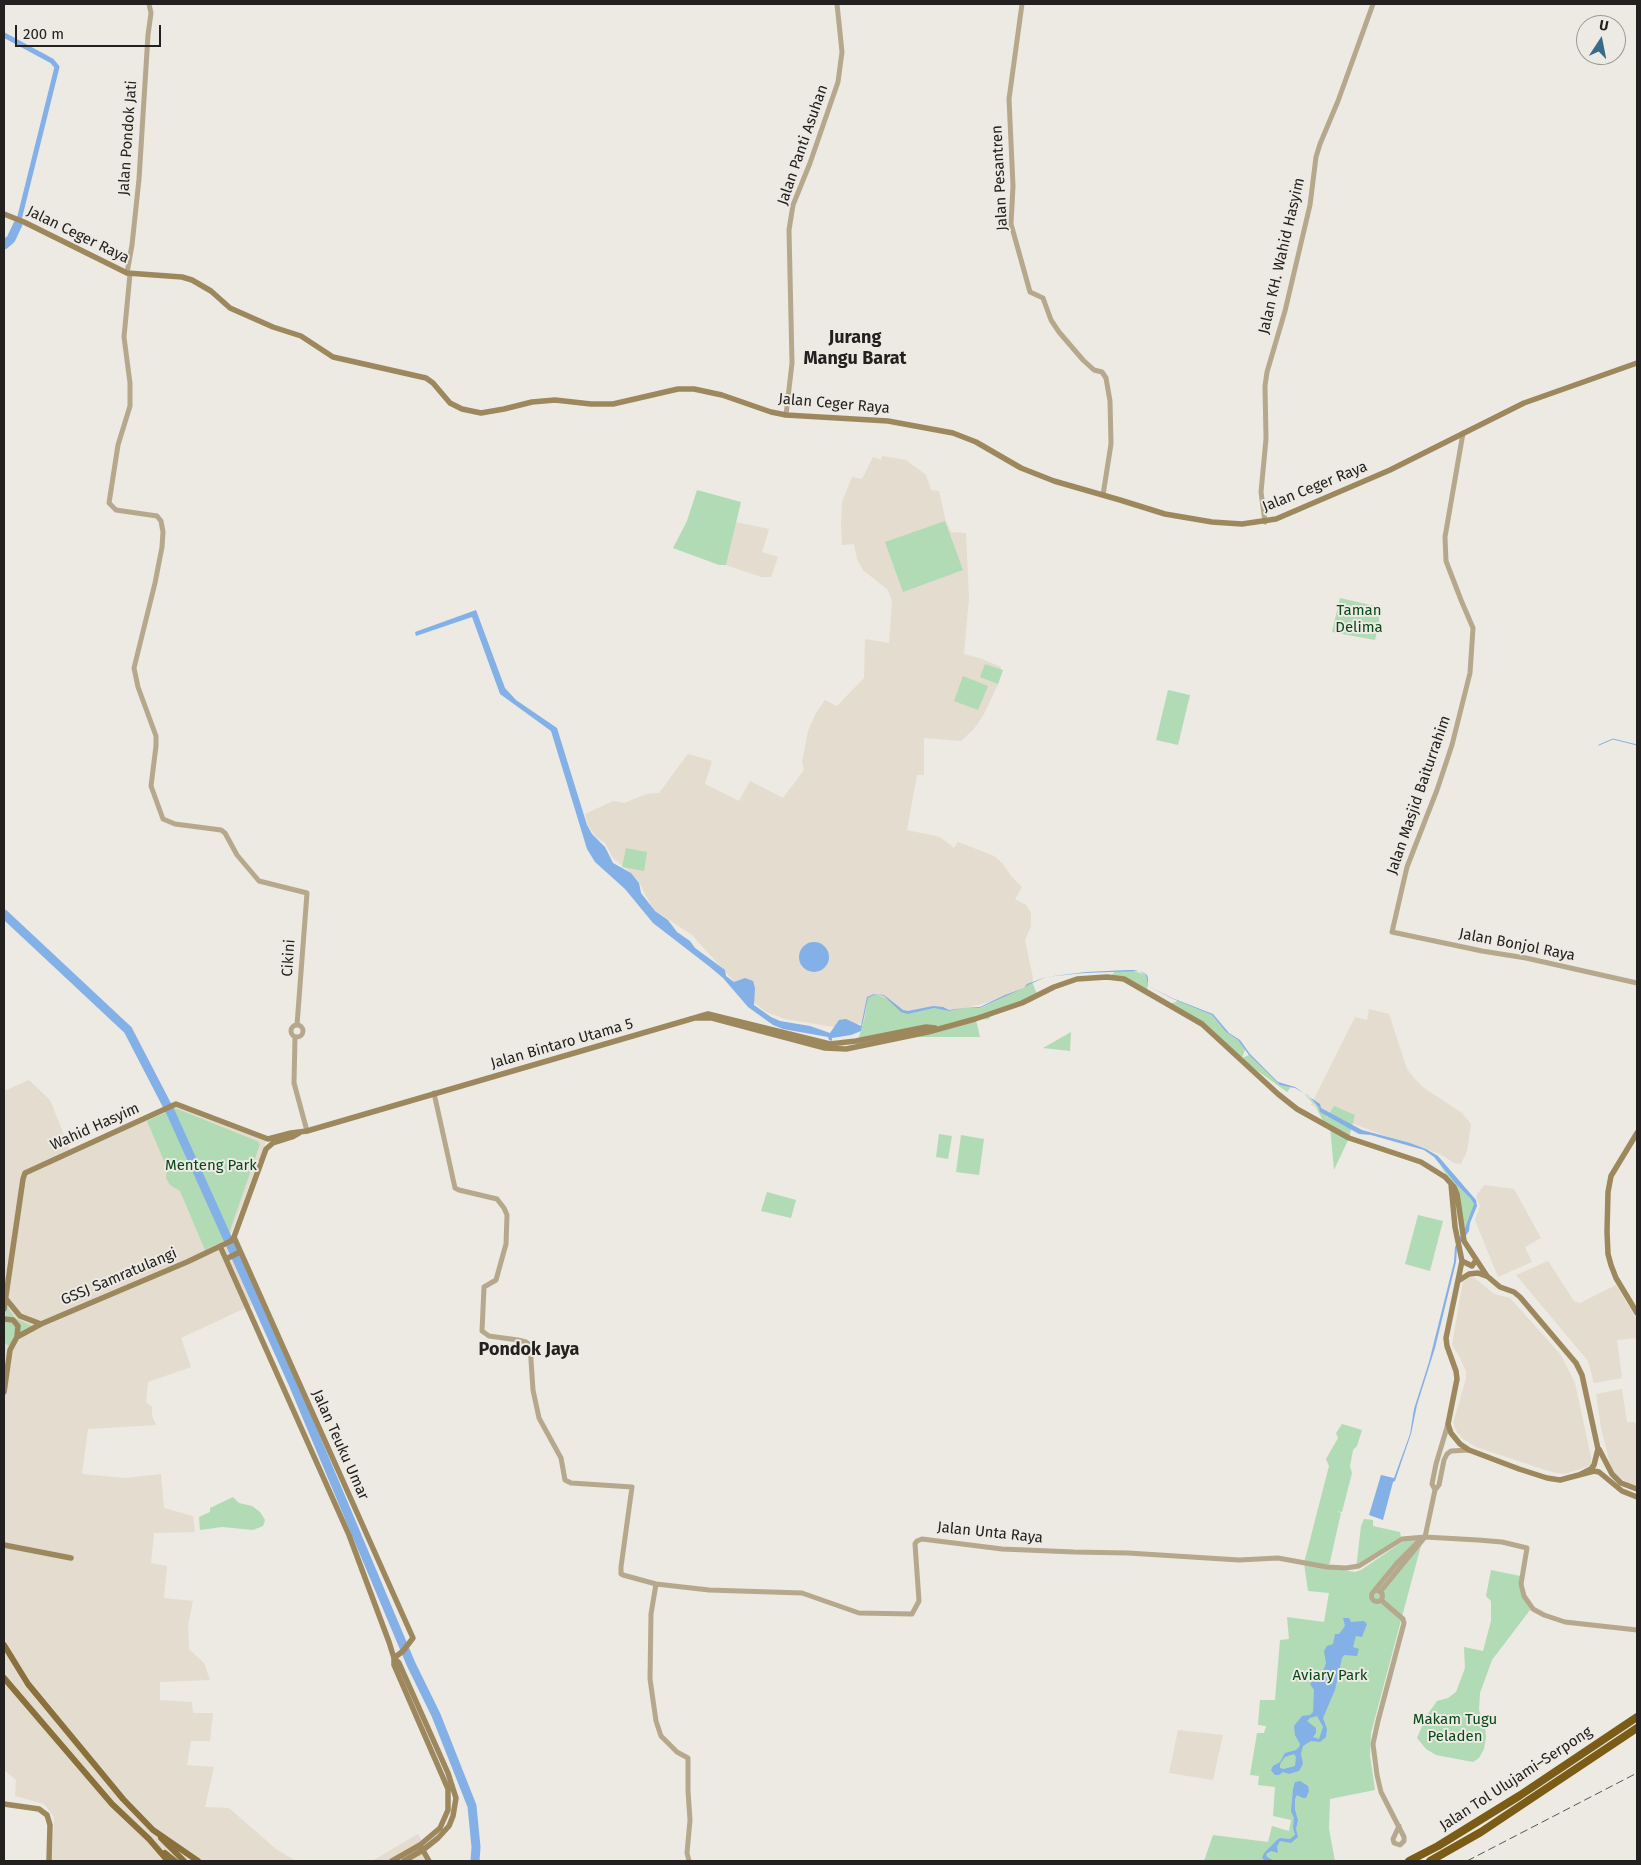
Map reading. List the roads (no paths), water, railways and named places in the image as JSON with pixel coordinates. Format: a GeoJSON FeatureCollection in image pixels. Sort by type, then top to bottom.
{"type":"FeatureCollection","features":[{"type":"Feature","properties":{"kind":"highway","name":"Jalan Tol Ulujami–Serpong"},"geometry":{"type":"LineString","coordinates":[[1409,1861],[1438,1846],[1519,1796],[1637,1717]]}},
{"type":"Feature","properties":{"kind":"highway","name":"Jalan Tol Ulujami–Serpong"},"geometry":{"type":"LineString","coordinates":[[1430,1861],[1482,1832],[1637,1728]]}},
{"type":"Feature","properties":{"kind":"main road","name":"Jalan Ceger Raya"},"geometry":{"type":"LineString","coordinates":[[4,214],[24,222],[128,274],[182,277],[192,280],[211,291],[231,309],[301,336],[333,357],[426,378],[430,380],[450,403],[462,409],[481,412],[532,402],[555,400],[612,404],[685,388],[722,395],[771,412],[786,415],[888,420],[953,433],[976,442],[1038,476],[1178,517],[1242,524],[1265,522],[1284,516],[1378,475],[1524,403],[1637,363]]}},
{"type":"Feature","properties":{"kind":"main road","name":"Jalan Bintaro Utama 5"},"geometry":{"type":"LineString","coordinates":[[299,1133],[712,1014],[806,1040],[830,1044],[874,1040],[926,1027],[938,1028],[975,1019],[1022,1003],[1077,979],[1107,977],[1124,979],[1202,1024],[1271,1088],[1297,1109],[1349,1138],[1427,1164],[1451,1184]]}},
{"type":"Feature","properties":{"kind":"main road","name":"Wahid Hasyim"},"geometry":{"type":"LineString","coordinates":[[5,1298],[25,1173],[176,1104],[259,1137]]}},
{"type":"Feature","properties":{"kind":"main road"},"geometry":{"type":"LineString","coordinates":[[259,1137],[268,1139],[291,1133],[299,1133]]}},
{"type":"Feature","properties":{"kind":"main road"},"geometry":{"type":"LineString","coordinates":[[232,1239],[266,1149],[273,1143],[299,1133]]}},
{"type":"Feature","properties":{"kind":"main road"},"geometry":{"type":"LineString","coordinates":[[1637,1133],[1611,1176],[1608,1192],[1607,1232],[1608,1254],[1611,1265],[1616,1278],[1637,1313]]}},
{"type":"Feature","properties":{"kind":"main road"},"geometry":{"type":"LineString","coordinates":[[259,1137],[264,1142],[266,1149]]}},
{"type":"Feature","properties":{"kind":"main road"},"geometry":{"type":"LineString","coordinates":[[1451,1184],[1457,1194],[1462,1232],[1467,1246],[1486,1276],[1500,1287],[1514,1292],[1520,1297],[1576,1363],[1582,1375],[1598,1445],[1598,1454],[1594,1466],[1580,1474]]}},
{"type":"Feature","properties":{"kind":"main road"},"geometry":{"type":"LineString","coordinates":[[1451,1184],[1457,1239],[1462,1261],[1446,1338],[1457,1379],[1448,1424],[1456,1440],[1469,1450],[1547,1478],[1560,1480],[1594,1471],[1599,1472],[1622,1491],[1637,1497]]}},
{"type":"Feature","properties":{"kind":"main road","name":"GSSJ Samratulangi"},"geometry":{"type":"LineString","coordinates":[[17,1337],[41,1324],[232,1239]]}},
{"type":"Feature","properties":{"kind":"main road","name":"Jalan Teuku Umar"},"geometry":{"type":"LineString","coordinates":[[232,1239],[413,1638],[394,1658]]}},
{"type":"Feature","properties":{"kind":"main road","name":"Jalan Teuku Umar"},"geometry":{"type":"LineString","coordinates":[[222,1245],[349,1536],[394,1658],[394,1665],[445,1781],[449,1796],[444,1821],[422,1848],[392,1861]]}},
{"type":"Feature","properties":{"kind":"main road"},"geometry":{"type":"LineString","coordinates":[[228,1258],[238,1253]]}},
{"type":"Feature","properties":{"kind":"main road"},"geometry":{"type":"LineString","coordinates":[[1462,1261],[1472,1266],[1476,1260]]}},
{"type":"Feature","properties":{"kind":"main road"},"geometry":{"type":"LineString","coordinates":[[1458,1281],[1474,1273],[1486,1276]]}},
{"type":"Feature","properties":{"kind":"main road"},"geometry":{"type":"LineString","coordinates":[[4,1309],[5,1298]]}},
{"type":"Feature","properties":{"kind":"main road"},"geometry":{"type":"LineString","coordinates":[[5,1298],[20,1316],[41,1324]]}},
{"type":"Feature","properties":{"kind":"main road"},"geometry":{"type":"LineString","coordinates":[[4,1319],[13,1320],[18,1324],[17,1337],[10,1350],[4,1392]]}},
{"type":"Feature","properties":{"kind":"main road"},"geometry":{"type":"LineString","coordinates":[[1598,1445],[1612,1474],[1621,1483],[1637,1489]]}},
{"type":"Feature","properties":{"kind":"main road"},"geometry":{"type":"LineString","coordinates":[[4,1546],[71,1558]]}},
{"type":"Feature","properties":{"kind":"main road"},"geometry":{"type":"LineString","coordinates":[[4,1645],[16,1666],[112,1787],[184,1861]]}},
{"type":"Feature","properties":{"kind":"main road"},"geometry":{"type":"LineString","coordinates":[[4,1658],[16,1666]]}},
{"type":"Feature","properties":{"kind":"main road"},"geometry":{"type":"LineString","coordinates":[[5,1678],[112,1804],[175,1861]]}},
{"type":"Feature","properties":{"kind":"main road"},"geometry":{"type":"LineString","coordinates":[[4,1804],[40,1809],[47,1815],[50,1825],[49,1861]]}},
{"type":"Feature","properties":{"kind":"main road"},"geometry":{"type":"LineString","coordinates":[[154,1830],[198,1861]]}},
{"type":"Feature","properties":{"kind":"main road"},"geometry":{"type":"LineString","coordinates":[[149,1839],[168,1861]]}},
{"type":"Feature","properties":{"kind":"main road"},"geometry":{"type":"LineString","coordinates":[[422,1848],[429,1861]]}},
{"type":"Feature","properties":{"kind":"main road"},"geometry":{"type":"LineString","coordinates":[[415,1852],[420,1861]]}},
{"type":"Feature","properties":{"kind":"main road","name":"Jalan Teuku Umar"},"geometry":{"type":"LineString","coordinates":[[404,1861],[415,1852]]}},
{"type":"Feature","properties":{"kind":"street","name":"Jalan Pondok Jati"},"geometry":{"type":"LineString","coordinates":[[149,4],[151,13],[139,179],[128,274],[124,337],[130,384],[130,406],[118,445],[109,503],[116,510],[154,515],[161,521],[162,547],[134,668],[138,687],[156,736],[151,786],[163,819],[175,824],[220,830],[225,833],[237,855],[259,881],[307,892]]}},
{"type":"Feature","properties":{"kind":"street","name":"Jalan Panti Asuhan"},"geometry":{"type":"LineString","coordinates":[[786,415],[792,363],[789,230],[793,205],[810,163],[838,82],[842,52],[837,4]]}},
{"type":"Feature","properties":{"kind":"street","name":"Jalan Pesantren"},"geometry":{"type":"LineString","coordinates":[[1022,4],[1009,99],[1012,186],[1011,224],[1030,292],[1043,298],[1051,320],[1057,329],[1083,360],[1094,370],[1102,372],[1106,378],[1110,401],[1111,444],[1103,495]]}},
{"type":"Feature","properties":{"kind":"street","name":"Jalan KH. Wahid Hasyim"},"geometry":{"type":"LineString","coordinates":[[1265,522],[1261,492],[1266,439],[1265,386],[1267,372],[1285,311],[1309,208],[1315,162],[1320,144],[1338,101],[1373,4]]}},
{"type":"Feature","properties":{"kind":"street","name":"Jalan Masjid Baiturrahim"},"geometry":{"type":"LineString","coordinates":[[1392,932],[1407,867],[1452,744],[1470,672],[1473,628],[1446,561],[1445,537],[1463,432]]}},
{"type":"Feature","properties":{"kind":"street","name":"Cikini"},"geometry":{"type":"LineString","coordinates":[[297,1025],[307,892]]}},
{"type":"Feature","properties":{"kind":"street","name":"Jalan Bonjol Raya"},"geometry":{"type":"LineString","coordinates":[[1392,932],[1482,951],[1526,958],[1637,983]]}},
{"type":"Feature","properties":{"kind":"street"},"geometry":{"type":"LineString","coordinates":[[297,1025],[302,1028],[303,1032],[299,1037],[296,1037],[291,1034],[290,1030],[297,1025]]}},
{"type":"Feature","properties":{"kind":"street"},"geometry":{"type":"LineString","coordinates":[[296,1037],[294,1083],[307,1131]]}},
{"type":"Feature","properties":{"kind":"street","name":"Jalan Unta Raya"},"geometry":{"type":"LineString","coordinates":[[434,1093],[455,1188],[497,1199],[507,1215],[506,1244],[500,1269],[496,1280],[484,1287],[482,1331],[486,1335],[518,1340],[530,1344],[533,1390],[539,1418],[561,1458],[565,1480],[573,1484],[632,1487],[621,1574],[656,1584],[709,1590],[802,1593],[859,1612],[912,1614],[919,1601],[915,1544],[916,1541],[922,1539],[1002,1549],[1146,1554],[1239,1560],[1278,1558],[1327,1567],[1346,1568],[1359,1566],[1398,1540],[1425,1537]]}},
{"type":"Feature","properties":{"kind":"street"},"geometry":{"type":"LineString","coordinates":[[1435,1490],[1432,1484],[1440,1445],[1448,1424]]}},
{"type":"Feature","properties":{"kind":"street"},"geometry":{"type":"LineString","coordinates":[[1440,1445],[1447,1446],[1451,1451]]}},
{"type":"Feature","properties":{"kind":"street"},"geometry":{"type":"LineString","coordinates":[[1425,1537],[1435,1490],[1439,1485],[1444,1460],[1451,1451],[1469,1450]]}},
{"type":"Feature","properties":{"kind":"street"},"geometry":{"type":"LineString","coordinates":[[1399,1826],[1393,1841],[1396,1844],[1404,1841],[1403,1835],[1399,1826],[1382,1792],[1376,1776],[1373,1744],[1404,1623],[1403,1618],[1380,1600],[1377,1602],[1372,1599],[1372,1594],[1377,1591],[1414,1545],[1425,1537],[1489,1540],[1526,1547],[1528,1550],[1521,1584],[1524,1596],[1533,1609],[1565,1622],[1637,1630]]}},
{"type":"Feature","properties":{"kind":"street"},"geometry":{"type":"LineString","coordinates":[[656,1584],[652,1614],[650,1679],[656,1721],[661,1736],[677,1752],[688,1758],[689,1861]]}},
{"type":"Feature","properties":{"kind":"street"},"geometry":{"type":"LineString","coordinates":[[1377,1591],[1382,1595],[1380,1600]]}},
{"type":"Feature","properties":{"kind":"street"},"geometry":{"type":"LineString","coordinates":[[1394,1835],[1400,1833],[1403,1835]]}},
{"type":"Feature","properties":{"kind":"water"},"geometry":{"type":"Polygon","coordinates":[[[476,610],[505,688],[516,700],[557,728],[587,825],[592,834],[605,847],[613,863],[631,873],[639,883],[641,893],[655,911],[668,920],[677,932],[690,941],[695,948],[725,970],[726,976],[734,982],[745,978],[753,981],[755,988],[754,1005],[780,1021],[810,1026],[830,1033],[839,1020],[846,1019],[861,1026],[867,997],[876,994],[868,998],[861,1031],[851,1035],[832,1038],[832,1041],[828,1037],[783,1029],[773,1025],[748,1007],[723,978],[653,923],[625,889],[595,862],[587,849],[551,731],[500,694],[472,617],[416,636],[415,632],[476,610]]]}},
{"type":"Feature","properties":{"kind":"water"},"geometry":{"type":"Polygon","coordinates":[[[814,942],[825,946],[829,957],[825,968],[814,972],[803,968],[799,957],[803,946],[814,942]]]}},
{"type":"Feature","properties":{"kind":"water"},"geometry":{"type":"Polygon","coordinates":[[[1139,971],[1084,973],[1046,977],[1086,972],[1139,971]]]}},
{"type":"Feature","properties":{"kind":"water"},"geometry":{"type":"Polygon","coordinates":[[[1046,977],[1028,985],[1024,988],[1027,984],[1046,977]]]}},
{"type":"Feature","properties":{"kind":"water"},"geometry":{"type":"Polygon","coordinates":[[[1148,986],[1172,998],[1213,1014],[1229,1033],[1240,1040],[1250,1054],[1278,1082],[1295,1087],[1304,1093],[1295,1088],[1280,1085],[1249,1055],[1238,1040],[1226,1032],[1212,1015],[1171,998],[1148,986]]]}},
{"type":"Feature","properties":{"kind":"water"},"geometry":{"type":"Polygon","coordinates":[[[1024,988],[980,1008],[964,1008],[980,1007],[1024,988]]]}},
{"type":"Feature","properties":{"kind":"water"},"geometry":{"type":"Polygon","coordinates":[[[877,994],[884,995],[903,1010],[908,1011],[933,1006],[949,1010],[964,1008],[949,1011],[934,1008],[908,1014],[901,1012],[884,996],[877,994]]]}},
{"type":"Feature","properties":{"kind":"water"},"geometry":{"type":"Polygon","coordinates":[[[1310,1097],[1320,1104],[1321,1108],[1362,1130],[1410,1143],[1438,1156],[1476,1200],[1477,1206],[1469,1231],[1457,1248],[1456,1262],[1435,1348],[1417,1405],[1411,1434],[1395,1481],[1393,1482],[1383,1520],[1369,1515],[1381,1475],[1394,1478],[1410,1434],[1414,1409],[1429,1362],[1454,1262],[1455,1247],[1474,1204],[1434,1157],[1424,1150],[1371,1135],[1359,1134],[1320,1112],[1310,1097]]]}},
{"type":"Feature","properties":{"kind":"water"},"geometry":{"type":"Polygon","coordinates":[[[1343,1618],[1349,1618],[1351,1622],[1364,1621],[1367,1624],[1362,1637],[1356,1636],[1353,1647],[1359,1649],[1357,1656],[1344,1655],[1342,1658],[1335,1690],[1323,1718],[1327,1729],[1326,1737],[1320,1742],[1311,1741],[1303,1746],[1301,1754],[1303,1764],[1299,1771],[1289,1774],[1283,1772],[1275,1775],[1271,1770],[1273,1766],[1280,1762],[1285,1753],[1296,1750],[1299,1747],[1300,1744],[1295,1735],[1294,1726],[1302,1716],[1310,1715],[1313,1712],[1314,1690],[1310,1684],[1317,1673],[1324,1669],[1326,1663],[1324,1651],[1327,1646],[1333,1644],[1335,1634],[1339,1634],[1345,1626],[1343,1618]],[[1317,1716],[1307,1721],[1316,1728],[1316,1733],[1313,1737],[1319,1739],[1323,1727],[1317,1716]],[[1294,1754],[1285,1757],[1280,1764],[1280,1768],[1284,1769],[1295,1766],[1296,1757],[1294,1754]]]}},
{"type":"Feature","properties":{"kind":"water"},"geometry":{"type":"Polygon","coordinates":[[[1300,1781],[1308,1786],[1309,1791],[1306,1798],[1297,1795],[1295,1799],[1298,1837],[1291,1843],[1280,1841],[1277,1846],[1278,1853],[1271,1851],[1266,1854],[1267,1857],[1274,1861],[1266,1861],[1262,1858],[1264,1853],[1277,1840],[1280,1838],[1290,1839],[1295,1835],[1293,1827],[1294,1818],[1291,1811],[1293,1789],[1295,1782],[1300,1781]]]}},
{"type":"Feature","properties":{"kind":"waterway"},"geometry":{"type":"LineString","coordinates":[[4,35],[52,61],[57,67],[18,224]]}},
{"type":"Feature","properties":{"kind":"waterway"},"geometry":{"type":"LineString","coordinates":[[4,245],[11,239],[18,224]]}},
{"type":"Feature","properties":{"kind":"waterway"},"geometry":{"type":"LineString","coordinates":[[1599,745],[1613,739],[1637,745]]}},
{"type":"Feature","properties":{"kind":"waterway"},"geometry":{"type":"LineString","coordinates":[[4,914],[128,1030],[171,1113],[294,1386],[411,1664],[436,1715],[472,1806],[476,1847],[475,1861]]}},
{"type":"Feature","properties":{"kind":"railway"},"geometry":{"type":"LineString","coordinates":[[1467,1861],[1637,1773]]}},
{"type":"Feature","properties":{"kind":"district","name":"Jurang Mangu Barat"},"geometry":{"type":"Point","coordinates":[855,348]}},
{"type":"Feature","properties":{"kind":"district","name":"Pondok Jaya"},"geometry":{"type":"Point","coordinates":[529,1350]}},
{"type":"Feature","properties":{"kind":"park label","name":"Taman Delima"},"geometry":{"type":"Point","coordinates":[1359,620]}},
{"type":"Feature","properties":{"kind":"park label","name":"Menteng Park"},"geometry":{"type":"Point","coordinates":[211,1166]}},
{"type":"Feature","properties":{"kind":"park label","name":"Aviary Park"},"geometry":{"type":"Point","coordinates":[1330,1676]}},
{"type":"Feature","properties":{"kind":"park label","name":"Makam Tugu Peladen"},"geometry":{"type":"Point","coordinates":[1455,1728]}}]}
